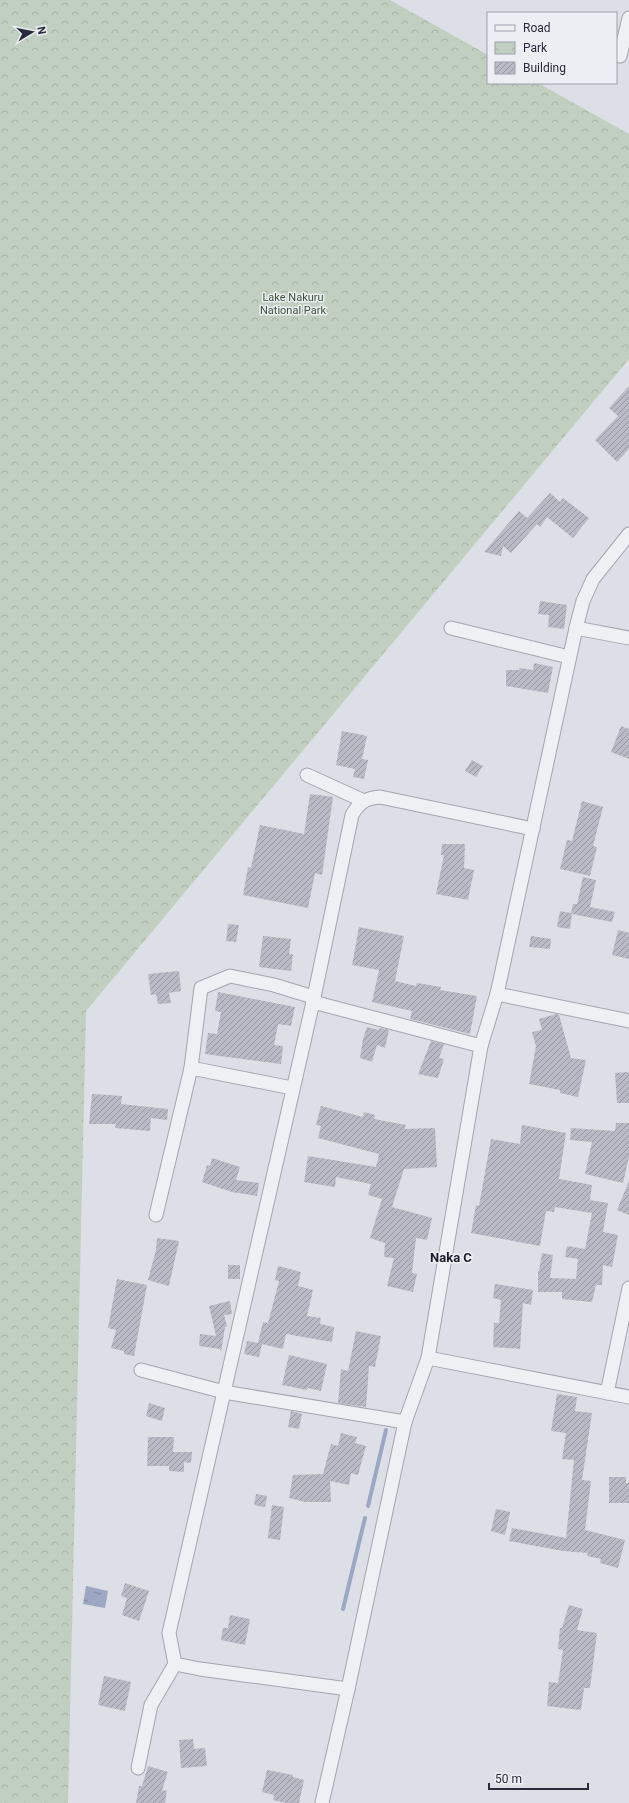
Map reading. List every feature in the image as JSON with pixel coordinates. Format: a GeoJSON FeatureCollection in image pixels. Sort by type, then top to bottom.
{"type":"FeatureCollection","features":[{"type":"Feature","properties":{"kind":"street"},"geometry":{"type":"LineString","coordinates":[[620,56],[629,18]]}},
{"type":"Feature","properties":{"kind":"street"},"geometry":{"type":"LineString","coordinates":[[322,1803],[405,1422],[428,1358],[481,1046],[497,994],[569,656],[583,601],[593,579],[629,534]]}},
{"type":"Feature","properties":{"kind":"street"},"geometry":{"type":"LineString","coordinates":[[451,628],[569,656]]}},
{"type":"Feature","properties":{"kind":"street"},"geometry":{"type":"LineString","coordinates":[[576,628],[629,638]]}},
{"type":"Feature","properties":{"kind":"street"},"geometry":{"type":"LineString","coordinates":[[307,775],[364,801]]}},
{"type":"Feature","properties":{"kind":"street"},"geometry":{"type":"LineString","coordinates":[[138,1768],[151,1706],[174,1664],[169,1633],[313,1000],[352,815],[358,806],[364,801],[369,798],[380,797],[533,829]]}},
{"type":"Feature","properties":{"kind":"street"},"geometry":{"type":"LineString","coordinates":[[156,1215],[191,1068],[201,988],[230,976],[274,985],[313,1000],[481,1046]]}},
{"type":"Feature","properties":{"kind":"street"},"geometry":{"type":"LineString","coordinates":[[497,994],[629,1021]]}},
{"type":"Feature","properties":{"kind":"street"},"geometry":{"type":"LineString","coordinates":[[191,1068],[292,1088]]}},
{"type":"Feature","properties":{"kind":"street"},"geometry":{"type":"LineString","coordinates":[[608,1393],[629,1288]]}},
{"type":"Feature","properties":{"kind":"street"},"geometry":{"type":"LineString","coordinates":[[428,1358],[629,1398]]}},
{"type":"Feature","properties":{"kind":"street"},"geometry":{"type":"LineString","coordinates":[[141,1370],[224,1392],[405,1422]]}},
{"type":"Feature","properties":{"kind":"street"},"geometry":{"type":"LineString","coordinates":[[174,1664],[200,1669],[348,1689]]}},
{"type":"Feature","properties":{"kind":"green space","name":"Lake Nakuru National Park"},"geometry":{"type":"Polygon","coordinates":[[[0,0],[390,0],[487,54],[487,84],[540,84],[629,134],[629,359],[86,1011],[68,1803],[0,1803],[0,0]]]}},
{"type":"Feature","properties":{"kind":"water"},"geometry":{"type":"Polygon","coordinates":[[[86,1586],[108,1591],[105,1608],[83,1604],[86,1586]]]}},
{"type":"Feature","properties":{"kind":"building"},"geometry":{"type":"Polygon","coordinates":[[[629,386],[629,449],[617,462],[595,440],[618,416],[609,408],[629,386]]]}},
{"type":"Feature","properties":{"kind":"building"},"geometry":{"type":"Polygon","coordinates":[[[550,493],[560,502],[563,498],[589,518],[573,538],[547,517],[540,527],[537,524],[511,553],[503,546],[501,556],[484,552],[519,511],[527,518],[550,493]]]}},
{"type":"Feature","properties":{"kind":"building"},"geometry":{"type":"Polygon","coordinates":[[[540,601],[567,605],[564,629],[548,627],[549,615],[538,614],[540,601]]]}},
{"type":"Feature","properties":{"kind":"building"},"geometry":{"type":"Polygon","coordinates":[[[534,663],[553,667],[548,693],[506,686],[506,670],[519,670],[520,668],[533,670],[534,663]]]}},
{"type":"Feature","properties":{"kind":"building"},"geometry":{"type":"Polygon","coordinates":[[[621,726],[629,729],[629,759],[611,752],[621,726]]]}},
{"type":"Feature","properties":{"kind":"building"},"geometry":{"type":"Polygon","coordinates":[[[342,731],[367,736],[362,759],[368,760],[364,779],[353,777],[355,769],[336,765],[342,731]]]}},
{"type":"Feature","properties":{"kind":"building"},"geometry":{"type":"Polygon","coordinates":[[[472,760],[483,766],[476,777],[465,771],[472,760]]]}},
{"type":"Feature","properties":{"kind":"building"},"geometry":{"type":"Polygon","coordinates":[[[310,794],[333,797],[322,875],[315,873],[308,908],[243,895],[248,867],[251,868],[260,825],[304,834],[310,794]]]}},
{"type":"Feature","properties":{"kind":"building"},"geometry":{"type":"Polygon","coordinates":[[[582,801],[603,807],[593,846],[597,847],[590,876],[560,869],[567,840],[572,841],[582,801]]]}},
{"type":"Feature","properties":{"kind":"building"},"geometry":{"type":"Polygon","coordinates":[[[442,844],[465,844],[464,868],[474,870],[468,900],[436,894],[444,855],[441,855],[442,844]]]}},
{"type":"Feature","properties":{"kind":"building"},"geometry":{"type":"Polygon","coordinates":[[[583,877],[596,880],[590,907],[615,912],[612,922],[572,914],[570,929],[557,927],[560,911],[571,913],[573,904],[577,904],[583,877]]]}},
{"type":"Feature","properties":{"kind":"building"},"geometry":{"type":"Polygon","coordinates":[[[228,924],[239,925],[236,942],[226,941],[228,924]]]}},
{"type":"Feature","properties":{"kind":"building"},"geometry":{"type":"Polygon","coordinates":[[[359,927],[404,936],[395,981],[416,986],[417,983],[441,987],[440,990],[477,996],[470,1034],[410,1019],[412,1011],[372,1002],[379,970],[352,965],[359,927]]]}},
{"type":"Feature","properties":{"kind":"building"},"geometry":{"type":"Polygon","coordinates":[[[618,930],[629,933],[629,959],[612,955],[618,930]]]}},
{"type":"Feature","properties":{"kind":"building"},"geometry":{"type":"Polygon","coordinates":[[[263,936],[291,939],[289,954],[293,954],[291,971],[259,967],[263,936]]]}},
{"type":"Feature","properties":{"kind":"building"},"geometry":{"type":"Polygon","coordinates":[[[531,936],[551,939],[550,949],[529,947],[531,936]]]}},
{"type":"Feature","properties":{"kind":"building"},"geometry":{"type":"Polygon","coordinates":[[[179,971],[181,991],[169,993],[171,1003],[158,1004],[156,994],[151,995],[148,974],[179,971]]]}},
{"type":"Feature","properties":{"kind":"building"},"geometry":{"type":"Polygon","coordinates":[[[218,992],[295,1007],[291,1026],[278,1024],[274,1045],[283,1046],[281,1064],[205,1054],[208,1033],[217,1034],[221,1012],[215,1011],[218,992]]]}},
{"type":"Feature","properties":{"kind":"building"},"geometry":{"type":"Polygon","coordinates":[[[556,1014],[559,1015],[571,1058],[586,1060],[578,1097],[560,1093],[560,1090],[529,1084],[536,1046],[532,1032],[542,1030],[539,1019],[556,1014]]]}},
{"type":"Feature","properties":{"kind":"building"},"geometry":{"type":"Polygon","coordinates":[[[367,1027],[379,1030],[380,1028],[389,1030],[385,1048],[377,1045],[372,1062],[360,1058],[363,1039],[367,1027]]]}},
{"type":"Feature","properties":{"kind":"building"},"geometry":{"type":"Polygon","coordinates":[[[431,1041],[444,1044],[439,1058],[444,1059],[438,1078],[418,1074],[431,1041]]]}},
{"type":"Feature","properties":{"kind":"building"},"geometry":{"type":"Polygon","coordinates":[[[629,1072],[629,1103],[617,1103],[615,1073],[629,1072]]]}},
{"type":"Feature","properties":{"kind":"building"},"geometry":{"type":"Polygon","coordinates":[[[92,1094],[122,1096],[121,1104],[168,1109],[167,1120],[151,1118],[150,1131],[115,1128],[116,1124],[89,1124],[92,1094]]]}},
{"type":"Feature","properties":{"kind":"building"},"geometry":{"type":"Polygon","coordinates":[[[321,1106],[363,1117],[364,1112],[375,1115],[374,1119],[406,1125],[405,1129],[435,1128],[437,1167],[404,1169],[392,1207],[432,1218],[427,1240],[416,1238],[412,1273],[417,1274],[413,1292],[387,1286],[394,1258],[384,1257],[385,1243],[370,1238],[382,1199],[368,1195],[371,1184],[336,1177],[335,1187],[304,1182],[308,1156],[376,1167],[379,1154],[318,1138],[321,1126],[316,1125],[321,1106]]]}},
{"type":"Feature","properties":{"kind":"building"},"geometry":{"type":"Polygon","coordinates":[[[616,1123],[629,1123],[629,1157],[623,1183],[585,1174],[592,1142],[570,1140],[571,1128],[615,1131],[616,1123]]]}},
{"type":"Feature","properties":{"kind":"building"},"geometry":{"type":"Polygon","coordinates":[[[522,1125],[566,1133],[559,1179],[592,1185],[590,1200],[608,1203],[603,1232],[618,1235],[612,1267],[603,1265],[602,1285],[596,1285],[592,1302],[562,1299],[562,1292],[538,1292],[538,1271],[542,1253],[553,1255],[550,1278],[576,1279],[578,1259],[565,1257],[567,1246],[585,1249],[592,1213],[555,1207],[554,1212],[546,1211],[540,1246],[471,1233],[476,1205],[479,1206],[491,1139],[520,1144],[522,1125]]]}},
{"type":"Feature","properties":{"kind":"building"},"geometry":{"type":"Polygon","coordinates":[[[212,1158],[240,1167],[236,1180],[259,1183],[257,1196],[232,1192],[202,1182],[207,1165],[210,1166],[212,1158]]]}},
{"type":"Feature","properties":{"kind":"building"},"geometry":{"type":"Polygon","coordinates":[[[629,1181],[629,1215],[617,1210],[629,1181]]]}},
{"type":"Feature","properties":{"kind":"building"},"geometry":{"type":"Polygon","coordinates":[[[157,1238],[179,1241],[169,1286],[148,1280],[156,1250],[157,1238]]]}},
{"type":"Feature","properties":{"kind":"building"},"geometry":{"type":"Polygon","coordinates":[[[228,1265],[240,1265],[240,1279],[228,1279],[228,1265]]]}},
{"type":"Feature","properties":{"kind":"building"},"geometry":{"type":"Polygon","coordinates":[[[278,1266],[301,1272],[298,1286],[313,1290],[307,1316],[321,1318],[320,1324],[334,1327],[332,1342],[286,1334],[283,1349],[262,1344],[259,1357],[244,1354],[247,1341],[258,1343],[263,1322],[268,1323],[279,1281],[275,1280],[278,1266]]]}},
{"type":"Feature","properties":{"kind":"building"},"geometry":{"type":"Polygon","coordinates":[[[117,1279],[147,1285],[134,1356],[124,1354],[124,1351],[111,1348],[116,1330],[108,1328],[117,1279]]]}},
{"type":"Feature","properties":{"kind":"building"},"geometry":{"type":"Polygon","coordinates":[[[495,1284],[533,1290],[531,1305],[523,1303],[520,1349],[493,1347],[494,1323],[499,1323],[501,1300],[493,1298],[495,1284]]]}},
{"type":"Feature","properties":{"kind":"building"},"geometry":{"type":"Polygon","coordinates":[[[230,1301],[232,1314],[224,1315],[227,1326],[225,1327],[221,1352],[220,1349],[199,1346],[200,1334],[216,1336],[209,1306],[230,1301]]]}},
{"type":"Feature","properties":{"kind":"building"},"geometry":{"type":"Polygon","coordinates":[[[356,1331],[381,1336],[375,1367],[369,1366],[366,1407],[338,1403],[341,1369],[348,1371],[356,1331]]]}},
{"type":"Feature","properties":{"kind":"building"},"geometry":{"type":"Polygon","coordinates":[[[289,1355],[327,1364],[321,1391],[282,1385],[289,1355]]]}},
{"type":"Feature","properties":{"kind":"building"},"geometry":{"type":"Polygon","coordinates":[[[557,1394],[577,1397],[575,1411],[592,1413],[582,1480],[591,1481],[585,1530],[625,1540],[618,1568],[600,1563],[601,1559],[587,1556],[588,1553],[563,1551],[509,1541],[512,1528],[566,1538],[574,1460],[562,1459],[566,1433],[551,1431],[557,1394]]]}},
{"type":"Feature","properties":{"kind":"building"},"geometry":{"type":"Polygon","coordinates":[[[149,1403],[165,1408],[162,1421],[146,1416],[149,1403]]]}},
{"type":"Feature","properties":{"kind":"building"},"geometry":{"type":"Polygon","coordinates":[[[291,1411],[302,1414],[299,1429],[288,1427],[291,1411]]]}},
{"type":"Feature","properties":{"kind":"building"},"geometry":{"type":"Polygon","coordinates":[[[341,1433],[357,1437],[355,1443],[366,1446],[358,1475],[351,1473],[349,1485],[330,1481],[331,1502],[305,1502],[289,1498],[293,1475],[323,1474],[331,1444],[338,1446],[341,1433]]]}},
{"type":"Feature","properties":{"kind":"building"},"geometry":{"type":"Polygon","coordinates":[[[148,1437],[174,1437],[173,1452],[192,1452],[191,1463],[184,1462],[184,1472],[169,1471],[169,1466],[147,1466],[148,1437]]]}},
{"type":"Feature","properties":{"kind":"building"},"geometry":{"type":"Polygon","coordinates":[[[609,1477],[626,1477],[626,1483],[629,1483],[629,1503],[609,1503],[609,1477]]]}},
{"type":"Feature","properties":{"kind":"building"},"geometry":{"type":"Polygon","coordinates":[[[256,1494],[267,1496],[265,1507],[254,1505],[256,1494]]]}},
{"type":"Feature","properties":{"kind":"building"},"geometry":{"type":"Polygon","coordinates":[[[272,1505],[284,1507],[280,1540],[268,1538],[272,1505]]]}},
{"type":"Feature","properties":{"kind":"building"},"geometry":{"type":"Polygon","coordinates":[[[496,1509],[510,1512],[505,1535],[491,1531],[496,1509]]]}},
{"type":"Feature","properties":{"kind":"building"},"geometry":{"type":"Polygon","coordinates":[[[125,1583],[149,1591],[139,1621],[122,1615],[127,1598],[121,1596],[125,1583]]]}},
{"type":"Feature","properties":{"kind":"building"},"geometry":{"type":"Polygon","coordinates":[[[569,1605],[583,1609],[577,1630],[597,1633],[590,1688],[584,1688],[581,1710],[547,1706],[549,1682],[558,1683],[563,1650],[558,1649],[560,1628],[562,1628],[569,1605]]]}},
{"type":"Feature","properties":{"kind":"building"},"geometry":{"type":"Polygon","coordinates":[[[230,1615],[250,1619],[245,1645],[221,1640],[223,1628],[228,1628],[230,1615]]]}},
{"type":"Feature","properties":{"kind":"building"},"geometry":{"type":"Polygon","coordinates":[[[104,1676],[131,1682],[125,1711],[98,1705],[104,1676]]]}},
{"type":"Feature","properties":{"kind":"building"},"geometry":{"type":"Polygon","coordinates":[[[193,1739],[194,1749],[205,1748],[207,1766],[181,1768],[179,1740],[193,1739]]]}},
{"type":"Feature","properties":{"kind":"building"},"geometry":{"type":"Polygon","coordinates":[[[148,1766],[168,1772],[162,1790],[167,1791],[165,1803],[136,1803],[139,1786],[142,1786],[148,1766]]]}},
{"type":"Feature","properties":{"kind":"building"},"geometry":{"type":"Polygon","coordinates":[[[267,1770],[293,1775],[293,1777],[304,1780],[299,1803],[286,1803],[273,1800],[274,1795],[262,1792],[267,1770]]]}},
{"type":"Feature","properties":{"kind":"waterway"},"geometry":{"type":"LineString","coordinates":[[368,1506],[386,1430]]}},
{"type":"Feature","properties":{"kind":"waterway"},"geometry":{"type":"LineString","coordinates":[[343,1609],[365,1518]]}},
{"type":"Feature","properties":{"kind":"district","name":"Naka C"},"geometry":{"type":"Point","coordinates":[451,1257]}}]}
